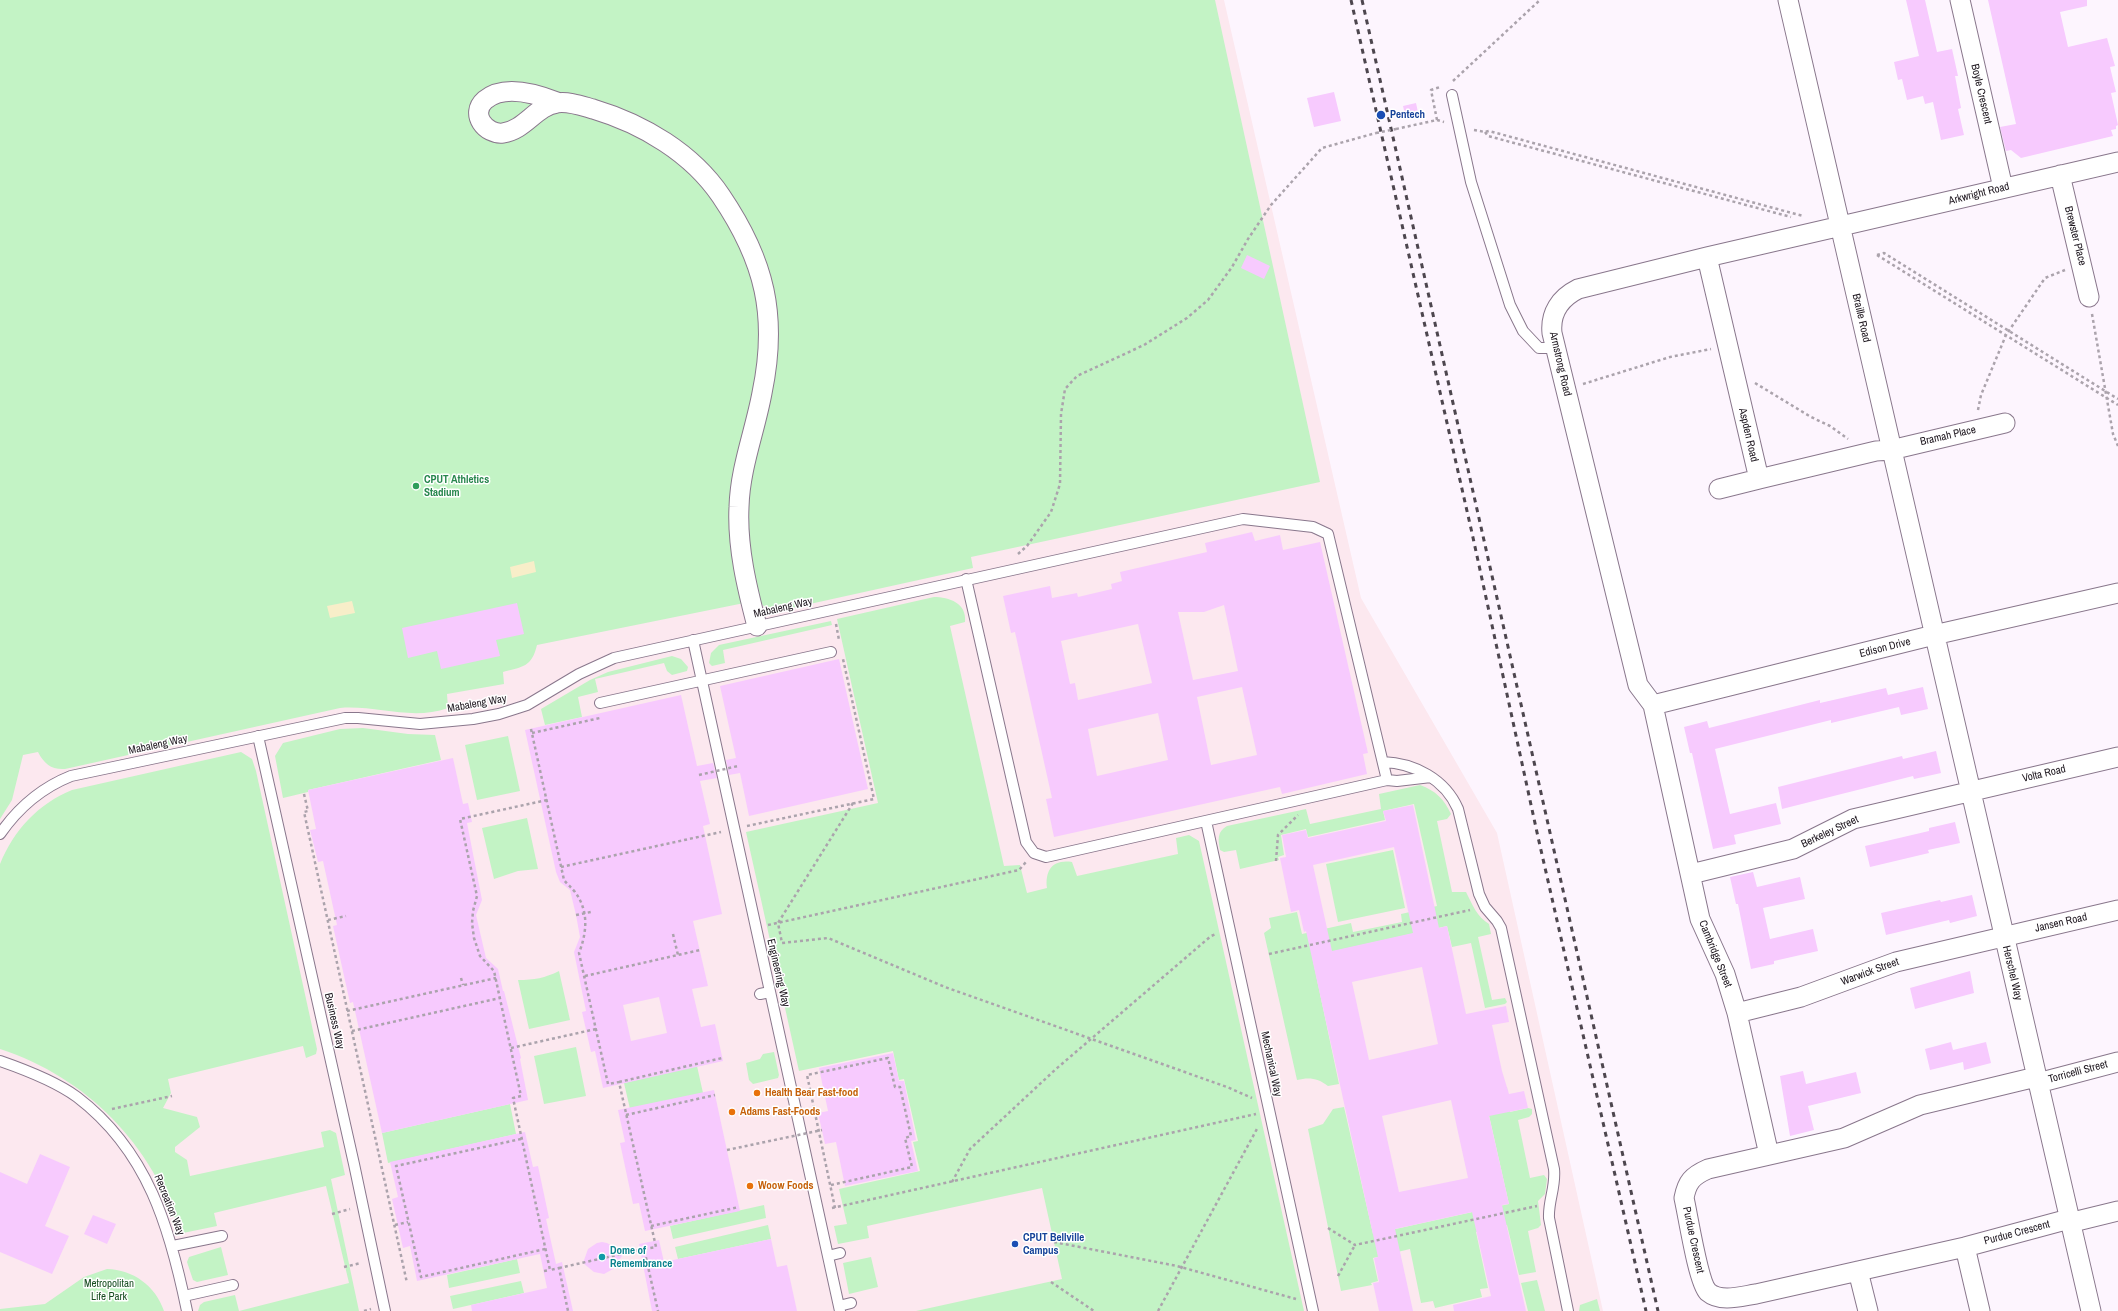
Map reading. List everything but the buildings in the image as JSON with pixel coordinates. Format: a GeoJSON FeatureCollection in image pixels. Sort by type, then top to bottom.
{"type":"FeatureCollection","features":[{"type":"Feature","properties":{"kind":"street","name":"Braille Road"},"geometry":{"type":"LineString","coordinates":[[1788,0],[1934,635]]}},
{"type":"Feature","properties":{"kind":"street","name":"Boyle Crescent"},"geometry":{"type":"LineString","coordinates":[[1960,0],[2003,188]]}},
{"type":"Feature","properties":{"kind":"street"},"geometry":{"type":"LineString","coordinates":[[557,102],[582,106],[610,114],[668,143],[687,158],[699,168],[720,194],[736,218],[757,263],[768,304],[770,338],[762,393],[746,455],[739,508],[741,553],[756,626]]}},
{"type":"Feature","properties":{"kind":"street","name":"Arkwright Road"},"geometry":{"type":"LineString","coordinates":[[1840,228],[2003,188],[2118,162]]}},
{"type":"Feature","properties":{"kind":"street","name":"Brewster Place"},"geometry":{"type":"LineString","coordinates":[[2060,175],[2089,297]]}},
{"type":"Feature","properties":{"kind":"street","name":"Armstrong Road"},"geometry":{"type":"LineString","coordinates":[[1653,705],[1638,685],[1556,348],[1551,325],[1552,318],[1559,304],[1571,293],[1707,257],[1840,228]]}},
{"type":"Feature","properties":{"kind":"street","name":"Aspden Road"},"geometry":{"type":"LineString","coordinates":[[1707,257],[1758,479]]}},
{"type":"Feature","properties":{"kind":"street","name":"Bramah Place"},"geometry":{"type":"LineString","coordinates":[[1891,450],[2005,423]]}},
{"type":"Feature","properties":{"kind":"street"},"geometry":{"type":"LineString","coordinates":[[1719,489],[1862,455],[1891,450]]}},
{"type":"Feature","properties":{"kind":"street","name":"Edison Drive"},"geometry":{"type":"LineString","coordinates":[[1653,705],[1934,635],[2118,593]]}},
{"type":"Feature","properties":{"kind":"street","name":"Herschel Way"},"geometry":{"type":"LineString","coordinates":[[1934,635],[2091,1311]]}},
{"type":"Feature","properties":{"kind":"street","name":"Cambridge Street"},"geometry":{"type":"LineString","coordinates":[[1653,705],[1700,919],[1725,974],[1737,1013],[1769,1155]]}},
{"type":"Feature","properties":{"kind":"street","name":"Volta Road"},"geometry":{"type":"LineString","coordinates":[[1970,792],[2118,757]]}},
{"type":"Feature","properties":{"kind":"street","name":"Berkeley Street"},"geometry":{"type":"LineString","coordinates":[[1690,874],[1793,849],[1853,819],[1970,792]]}},
{"type":"Feature","properties":{"kind":"street","name":"Jansen Road"},"geometry":{"type":"LineString","coordinates":[[2004,936],[2118,910]]}},
{"type":"Feature","properties":{"kind":"street","name":"Warwick Street"},"geometry":{"type":"LineString","coordinates":[[1737,1013],[1800,997],[1896,962],[2004,936]]}},
{"type":"Feature","properties":{"kind":"street","name":"Torricelli Street"},"geometry":{"type":"LineString","coordinates":[[2037,1080],[2118,1062]]}},
{"type":"Feature","properties":{"kind":"street","name":"Purdue Crescent"},"geometry":{"type":"LineString","coordinates":[[2037,1080],[1920,1105],[1844,1138],[1708,1170],[1694,1175],[1686,1186],[1684,1198],[1701,1278],[1708,1291],[1719,1297],[1758,1303],[1858,1271],[1965,1247],[2069,1219],[2077,1221],[2118,1211]]}},
{"type":"Feature","properties":{"kind":"street"},"geometry":{"type":"LineString","coordinates":[[1965,1247],[1980,1311]]}},
{"type":"Feature","properties":{"kind":"street"},"geometry":{"type":"LineString","coordinates":[[1858,1271],[1868,1311]]}},
{"type":"Feature","properties":{"kind":"lane"},"geometry":{"type":"LineString","coordinates":[[1452,95],[1471,182],[1510,305],[1523,331],[1539,348],[1556,348]]}},
{"type":"Feature","properties":{"kind":"lane","name":"Mabaleng Way"},"geometry":{"type":"LineString","coordinates":[[0,834],[12,817],[34,797],[59,781],[71,776],[345,718],[365,718],[420,724],[473,719],[499,714],[527,705],[579,674],[614,658],[1243,519],[1313,527],[1328,534],[1387,780]]}},
{"type":"Feature","properties":{"kind":"lane"},"geometry":{"type":"LineString","coordinates":[[966,579],[1026,842],[1034,853],[1046,857],[1387,780],[1397,781],[1431,777]]}},
{"type":"Feature","properties":{"kind":"lane","name":"Engineering Way"},"geometry":{"type":"LineString","coordinates":[[694,640],[701,680],[733,829],[756,928],[765,993],[793,1114],[819,1211],[840,1309]]}},
{"type":"Feature","properties":{"kind":"lane"},"geometry":{"type":"LineString","coordinates":[[600,703],[831,652]]}},
{"type":"Feature","properties":{"kind":"lane","name":"Business Way"},"geometry":{"type":"LineString","coordinates":[[258,736],[363,1206],[384,1311]]}},
{"type":"Feature","properties":{"kind":"lane"},"geometry":{"type":"LineString","coordinates":[[1383,762],[1398,762],[1410,766],[1431,777],[1448,791],[1458,809],[1479,894],[1485,907],[1498,921],[1501,928],[1554,1169],[1555,1179],[1549,1218],[1568,1311]]}},
{"type":"Feature","properties":{"kind":"lane","name":"Mechanical Way"},"geometry":{"type":"LineString","coordinates":[[1206,821],[1313,1308]]}},
{"type":"Feature","properties":{"kind":"lane","name":"Recreation Way"},"geometry":{"type":"LineString","coordinates":[[0,1061],[54,1084],[76,1097],[96,1113],[121,1142],[143,1173],[155,1195],[173,1246],[187,1311]]}},
{"type":"Feature","properties":{"kind":"lane"},"geometry":{"type":"LineString","coordinates":[[173,1246],[222,1236]]}},
{"type":"Feature","properties":{"kind":"lane"},"geometry":{"type":"LineString","coordinates":[[828,1256],[840,1253]]}},
{"type":"Feature","properties":{"kind":"lane"},"geometry":{"type":"LineString","coordinates":[[184,1296],[233,1285]]}},
{"type":"Feature","properties":{"kind":"lane"},"geometry":{"type":"LineString","coordinates":[[840,1309],[851,1304]]}},
{"type":"Feature","properties":{"kind":"path"},"geometry":{"type":"LineString","coordinates":[[1452,82],[1540,0]]}},
{"type":"Feature","properties":{"kind":"path"},"geometry":{"type":"LineString","coordinates":[[1016,555],[1027,546],[1051,512],[1060,484],[1061,414],[1065,389],[1077,376],[1144,345],[1187,318],[1208,300],[1232,267],[1248,239],[1271,205],[1322,148],[1376,133],[1431,121]]}},
{"type":"Feature","properties":{"kind":"path"},"geometry":{"type":"LineString","coordinates":[[1489,131],[1803,215],[1803,221],[1488,136],[1484,132],[1489,131]]}},
{"type":"Feature","properties":{"kind":"path"},"geometry":{"type":"LineString","coordinates":[[2118,399],[1884,254],[1877,255],[2118,405]]}},
{"type":"Feature","properties":{"kind":"path"},"geometry":{"type":"LineString","coordinates":[[1974,430],[1981,395],[2006,336],[2044,278],[2082,263]]}},
{"type":"Feature","properties":{"kind":"path"},"geometry":{"type":"LineString","coordinates":[[2089,297],[2113,434],[2118,446]]}},
{"type":"Feature","properties":{"kind":"path"},"geometry":{"type":"LineString","coordinates":[[1566,388],[1670,357],[1727,347]]}},
{"type":"Feature","properties":{"kind":"path"},"geometry":{"type":"LineString","coordinates":[[1734,377],[1751,381],[1811,417],[1830,426],[1846,437],[1862,455]]}},
{"type":"Feature","properties":{"kind":"path"},"geometry":{"type":"LineString","coordinates":[[832,609],[840,644]]}},
{"type":"Feature","properties":{"kind":"path"},"geometry":{"type":"LineString","coordinates":[[561,867],[874,799],[843,657]]}},
{"type":"Feature","properties":{"kind":"path"},"geometry":{"type":"LineString","coordinates":[[531,729],[564,880],[579,899],[584,913],[586,933],[579,953],[608,1084],[722,1058]]}},
{"type":"Feature","properties":{"kind":"path"},"geometry":{"type":"LineString","coordinates":[[699,775],[738,766]]}},
{"type":"Feature","properties":{"kind":"path"},"geometry":{"type":"LineString","coordinates":[[304,794],[308,811],[304,812],[407,1283]]}},
{"type":"Feature","properties":{"kind":"path"},"geometry":{"type":"LineString","coordinates":[[1276,861],[1278,835],[1320,795]]}},
{"type":"Feature","properties":{"kind":"path"},"geometry":{"type":"LineString","coordinates":[[547,800],[460,819],[478,896],[473,911],[472,923],[474,938],[480,956],[494,971],[496,978],[521,1096],[512,1098],[550,1270]]}},
{"type":"Feature","properties":{"kind":"path"},"geometry":{"type":"LineString","coordinates":[[853,803],[778,923],[782,943],[828,938],[945,987],[1227,1086],[1255,1100]]}},
{"type":"Feature","properties":{"kind":"path"},"geometry":{"type":"LineString","coordinates":[[756,928],[1019,870],[1034,853]]}},
{"type":"Feature","properties":{"kind":"path"},"geometry":{"type":"LineString","coordinates":[[1269,954],[1485,907]]}},
{"type":"Feature","properties":{"kind":"path"},"geometry":{"type":"LineString","coordinates":[[576,915],[590,912]]}},
{"type":"Feature","properties":{"kind":"path"},"geometry":{"type":"LineString","coordinates":[[328,920],[346,916]]}},
{"type":"Feature","properties":{"kind":"path"},"geometry":{"type":"LineString","coordinates":[[951,1182],[970,1149],[1093,1038],[1211,936],[1229,929]]}},
{"type":"Feature","properties":{"kind":"path"},"geometry":{"type":"LineString","coordinates":[[673,934],[678,955]]}},
{"type":"Feature","properties":{"kind":"path"},"geometry":{"type":"LineString","coordinates":[[585,976],[700,950]]}},
{"type":"Feature","properties":{"kind":"path"},"geometry":{"type":"LineString","coordinates":[[461,978],[463,985]]}},
{"type":"Feature","properties":{"kind":"path"},"geometry":{"type":"LineString","coordinates":[[347,1011],[496,978]]}},
{"type":"Feature","properties":{"kind":"path"},"geometry":{"type":"LineString","coordinates":[[352,1031],[500,998]]}},
{"type":"Feature","properties":{"kind":"path"},"geometry":{"type":"LineString","coordinates":[[511,1048],[596,1029]]}},
{"type":"Feature","properties":{"kind":"path"},"geometry":{"type":"LineString","coordinates":[[830,1185],[912,1167],[906,1138],[912,1136],[900,1087],[895,1088],[888,1058],[807,1075],[830,1185],[835,1208]]}},
{"type":"Feature","properties":{"kind":"path"},"geometry":{"type":"LineString","coordinates":[[619,1082],[656,1247]]}},
{"type":"Feature","properties":{"kind":"path"},"geometry":{"type":"LineString","coordinates":[[626,1115],[715,1095]]}},
{"type":"Feature","properties":{"kind":"path"},"geometry":{"type":"LineString","coordinates":[[96,1113],[172,1096]]}},
{"type":"Feature","properties":{"kind":"path"},"geometry":{"type":"LineString","coordinates":[[819,1211],[1260,1114]]}},
{"type":"Feature","properties":{"kind":"path"},"geometry":{"type":"LineString","coordinates":[[1158,1311],[1261,1121]]}},
{"type":"Feature","properties":{"kind":"path"},"geometry":{"type":"LineString","coordinates":[[727,1150],[822,1130]]}},
{"type":"Feature","properties":{"kind":"path"},"geometry":{"type":"LineString","coordinates":[[521,1139],[396,1166],[408,1222],[421,1277],[545,1249]]}},
{"type":"Feature","properties":{"kind":"path"},"geometry":{"type":"LineString","coordinates":[[1328,1228],[1355,1245],[1551,1203]]}},
{"type":"Feature","properties":{"kind":"path"},"geometry":{"type":"LineString","coordinates":[[332,1214],[363,1206]]}},
{"type":"Feature","properties":{"kind":"path"},"geometry":{"type":"LineString","coordinates":[[651,1226],[739,1207]]}},
{"type":"Feature","properties":{"kind":"path"},"geometry":{"type":"LineString","coordinates":[[394,1225],[408,1222]]}},
{"type":"Feature","properties":{"kind":"path"},"geometry":{"type":"LineString","coordinates":[[1054,1242],[1126,1255],[1181,1268],[1294,1298],[1313,1308]]}},
{"type":"Feature","properties":{"kind":"path"},"geometry":{"type":"LineString","coordinates":[[1338,1276],[1355,1245]]}},
{"type":"Feature","properties":{"kind":"path"},"geometry":{"type":"LineString","coordinates":[[544,1271],[661,1246]]}},
{"type":"Feature","properties":{"kind":"path"},"geometry":{"type":"LineString","coordinates":[[644,1249],[658,1311]]}},
{"type":"Feature","properties":{"kind":"path"},"geometry":{"type":"LineString","coordinates":[[559,1268],[568,1311]]}},
{"type":"Feature","properties":{"kind":"path"},"geometry":{"type":"LineString","coordinates":[[1052,1282],[1094,1311]]}},
{"type":"Feature","properties":{"kind":"shaded area"},"geometry":{"type":"Polygon","coordinates":[[[0,0],[1224,0],[1361,598],[1497,833],[1603,1311],[0,1311],[0,0]]]}},
{"type":"Feature","properties":{"kind":"green space"},"geometry":{"type":"Polygon","coordinates":[[[0,0],[1215,0],[1320,482],[971,557],[973,568],[778,611],[765,608],[759,600],[537,645],[529,662],[521,667],[503,672],[504,684],[447,694],[448,708],[434,712],[408,713],[340,708],[65,769],[52,767],[43,760],[38,752],[23,755],[12,800],[0,819],[0,0]]]}},
{"type":"Feature","properties":{"kind":"green space"},"geometry":{"type":"Polygon","coordinates":[[[934,597],[945,598],[956,602],[963,610],[965,615],[965,622],[950,626],[1004,866],[1020,865],[1027,893],[1047,888],[1047,876],[1051,868],[1059,862],[1072,862],[1077,876],[1178,854],[1176,838],[1189,835],[1199,841],[1304,1311],[916,1311],[1062,1279],[1042,1188],[867,1226],[869,1238],[838,1244],[834,1226],[847,1224],[839,1189],[920,1171],[913,1142],[918,1141],[904,1079],[899,1080],[893,1051],[799,1071],[746,832],[878,803],[837,619],[934,597]]]}},
{"type":"Feature","properties":{"kind":"green space"},"geometry":{"type":"Polygon","coordinates":[[[831,621],[832,625],[723,650],[725,663],[712,666],[709,663],[711,653],[719,645],[831,621]]]}},
{"type":"Feature","properties":{"kind":"green space"},"geometry":{"type":"Polygon","coordinates":[[[672,656],[681,659],[688,667],[687,671],[672,675],[667,671],[664,663],[595,679],[598,692],[578,697],[582,717],[545,725],[541,709],[590,680],[608,672],[672,656]]]}},
{"type":"Feature","properties":{"kind":"green space"},"geometry":{"type":"Polygon","coordinates":[[[363,728],[408,734],[435,735],[441,760],[308,790],[308,792],[283,798],[275,756],[283,743],[340,729],[363,728]]]}},
{"type":"Feature","properties":{"kind":"green space"},"geometry":{"type":"Polygon","coordinates":[[[508,736],[520,791],[477,800],[465,745],[508,736]]]}},
{"type":"Feature","properties":{"kind":"green space"},"geometry":{"type":"Polygon","coordinates":[[[241,752],[252,759],[256,771],[317,1049],[316,1054],[306,1058],[303,1046],[168,1079],[171,1093],[163,1108],[197,1117],[200,1127],[175,1147],[175,1152],[187,1160],[190,1176],[324,1147],[321,1132],[330,1130],[336,1133],[345,1175],[331,1179],[359,1311],[239,1311],[349,1283],[326,1186],[214,1213],[217,1226],[183,1233],[180,1231],[168,1199],[152,1170],[134,1143],[112,1118],[88,1096],[61,1077],[32,1062],[0,1049],[0,864],[12,840],[28,820],[48,803],[72,790],[241,752]]]}},
{"type":"Feature","properties":{"kind":"green space"},"geometry":{"type":"Polygon","coordinates":[[[1420,785],[1439,796],[1451,814],[1447,819],[1437,821],[1452,892],[1466,892],[1478,914],[1489,924],[1491,934],[1478,937],[1492,1000],[1505,998],[1507,1002],[1505,1004],[1485,1008],[1471,943],[1452,947],[1447,926],[1312,956],[1339,1084],[1328,1086],[1321,1081],[1313,1079],[1297,1080],[1264,933],[1271,928],[1269,918],[1297,912],[1302,934],[1351,923],[1353,932],[1402,922],[1401,914],[1437,906],[1414,804],[1383,811],[1385,820],[1308,837],[1306,829],[1281,835],[1284,855],[1278,857],[1279,860],[1240,869],[1236,850],[1224,852],[1220,850],[1220,833],[1227,826],[1306,809],[1310,824],[1381,809],[1379,794],[1420,785]]]}},
{"type":"Feature","properties":{"kind":"green space"},"geometry":{"type":"Polygon","coordinates":[[[527,818],[538,869],[518,871],[494,879],[482,828],[527,818]]]}},
{"type":"Feature","properties":{"kind":"green space"},"geometry":{"type":"Polygon","coordinates":[[[1393,850],[1405,908],[1338,922],[1326,864],[1393,850]]]}},
{"type":"Feature","properties":{"kind":"green space"},"geometry":{"type":"Polygon","coordinates":[[[559,971],[570,1020],[529,1029],[518,980],[539,978],[559,971]]]}},
{"type":"Feature","properties":{"kind":"green space"},"geometry":{"type":"Polygon","coordinates":[[[576,1047],[586,1096],[544,1104],[534,1056],[576,1047]]]}},
{"type":"Feature","properties":{"kind":"green space"},"geometry":{"type":"Polygon","coordinates":[[[774,1052],[779,1075],[778,1078],[753,1084],[749,1080],[746,1063],[760,1059],[763,1054],[774,1052]]]}},
{"type":"Feature","properties":{"kind":"green space"},"geometry":{"type":"Polygon","coordinates":[[[697,1066],[703,1093],[630,1109],[624,1083],[697,1066]]]}},
{"type":"Feature","properties":{"kind":"green space"},"geometry":{"type":"Polygon","coordinates":[[[1507,1087],[1510,1112],[1528,1108],[1532,1109],[1532,1114],[1529,1117],[1518,1120],[1530,1178],[1544,1175],[1547,1179],[1545,1194],[1538,1201],[1541,1225],[1538,1228],[1528,1231],[1536,1272],[1519,1275],[1507,1225],[1476,1232],[1488,1288],[1480,1289],[1482,1297],[1435,1308],[1433,1301],[1421,1303],[1410,1249],[1373,1258],[1378,1281],[1371,1283],[1372,1285],[1341,1291],[1308,1129],[1323,1124],[1333,1109],[1344,1107],[1373,1234],[1509,1204],[1484,1093],[1507,1087]]]}},
{"type":"Feature","properties":{"kind":"green space"},"geometry":{"type":"Polygon","coordinates":[[[510,1104],[516,1134],[388,1163],[382,1133],[510,1104]]]}},
{"type":"Feature","properties":{"kind":"green space"},"geometry":{"type":"Polygon","coordinates":[[[764,1205],[766,1218],[673,1239],[670,1226],[764,1205]]]}},
{"type":"Feature","properties":{"kind":"green space"},"geometry":{"type":"Polygon","coordinates":[[[768,1225],[771,1239],[678,1259],[675,1247],[768,1225]]]}},
{"type":"Feature","properties":{"kind":"green space"},"geometry":{"type":"Polygon","coordinates":[[[221,1247],[228,1275],[197,1282],[193,1280],[187,1262],[189,1257],[221,1247]]]}},
{"type":"Feature","properties":{"kind":"green space"},"geometry":{"type":"Polygon","coordinates":[[[871,1257],[878,1287],[849,1294],[843,1263],[871,1257]]]}},
{"type":"Feature","properties":{"kind":"green space"},"geometry":{"type":"Polygon","coordinates":[[[517,1259],[520,1273],[449,1288],[447,1275],[517,1259]]]}},
{"type":"Feature","properties":{"kind":"green space","name":"Metropolitan Life Park"},"geometry":{"type":"Polygon","coordinates":[[[107,1269],[126,1272],[142,1281],[155,1294],[164,1311],[0,1311],[0,1309],[45,1304],[84,1277],[107,1269]]]}},
{"type":"Feature","properties":{"kind":"green space"},"geometry":{"type":"Polygon","coordinates":[[[1537,1280],[1545,1311],[1528,1311],[1521,1283],[1537,1280]]]}},
{"type":"Feature","properties":{"kind":"green space"},"geometry":{"type":"Polygon","coordinates":[[[521,1281],[524,1293],[453,1309],[450,1296],[521,1281]]]}},
{"type":"Feature","properties":{"kind":"green space"},"geometry":{"type":"Polygon","coordinates":[[[235,1295],[239,1311],[198,1311],[200,1305],[204,1302],[235,1295]]]}},
{"type":"Feature","properties":{"kind":"green space"},"geometry":{"type":"Polygon","coordinates":[[[1597,1299],[1600,1311],[1579,1311],[1580,1305],[1597,1299]]]}},
{"type":"Feature","properties":{"kind":"sand"},"geometry":{"type":"Polygon","coordinates":[[[534,561],[536,572],[512,578],[510,567],[534,561]]]}},
{"type":"Feature","properties":{"kind":"sand"},"geometry":{"type":"Polygon","coordinates":[[[352,601],[355,613],[330,618],[327,606],[352,601]]]}},
{"type":"Feature","properties":{"kind":"railway"},"geometry":{"type":"LineString","coordinates":[[1351,0],[1472,533],[1538,837],[1646,1311]]}},
{"type":"Feature","properties":{"kind":"railway"},"geometry":{"type":"LineString","coordinates":[[1362,0],[1658,1311]]}},
{"type":"Feature","properties":{"kind":"place","name":"Pentech"},"geometry":{"type":"Point","coordinates":[1381,115]}},
{"type":"Feature","properties":{"kind":"place","name":"CPUT Athletics Stadium"},"geometry":{"type":"Point","coordinates":[416,486]}},
{"type":"Feature","properties":{"kind":"place","name":"Health Bear Fast-food"},"geometry":{"type":"Point","coordinates":[757,1093]}},
{"type":"Feature","properties":{"kind":"place","name":"Adams Fast-Foods"},"geometry":{"type":"Point","coordinates":[732,1112]}},
{"type":"Feature","properties":{"kind":"place","name":"Woow Foods"},"geometry":{"type":"Point","coordinates":[750,1186]}},
{"type":"Feature","properties":{"kind":"place","name":"CPUT Bellville Campus"},"geometry":{"type":"Point","coordinates":[1015,1244]}},
{"type":"Feature","properties":{"kind":"place","name":"Dome of Remembrance"},"geometry":{"type":"Point","coordinates":[602,1257]}}]}
